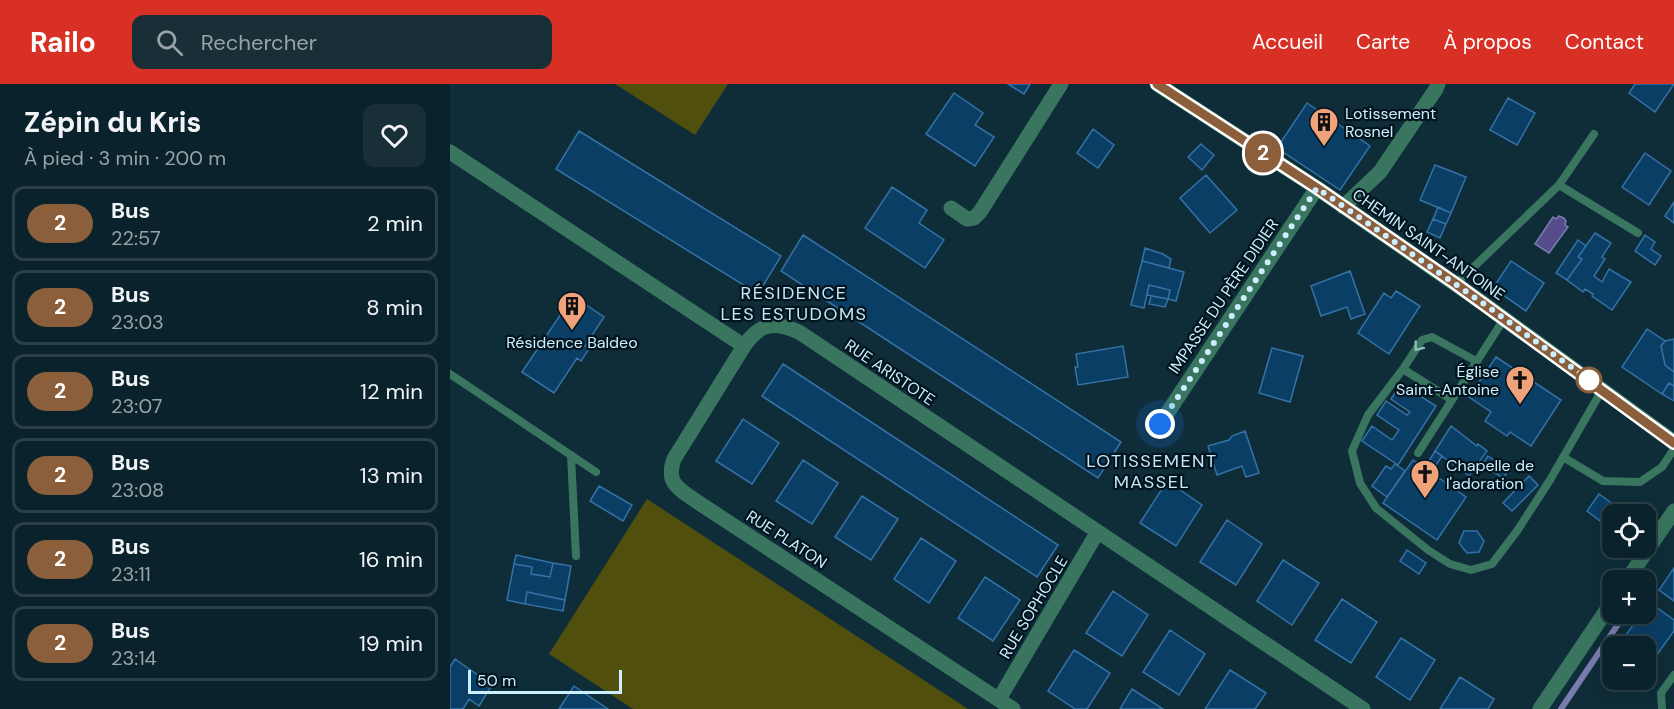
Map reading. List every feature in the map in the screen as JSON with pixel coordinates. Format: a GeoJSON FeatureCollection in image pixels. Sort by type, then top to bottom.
{"type":"FeatureCollection","features":[{"type":"Feature","properties":{"kind":"street"},"geometry":{"type":"LineString","coordinates":[[951,208],[967,219],[974,218],[980,212],[1061,84]]}},
{"type":"Feature","properties":{"kind":"street","name":"CHEMIN SAINT-ANTOINE"},"geometry":{"type":"LineString","coordinates":[[1157,84],[1317,188],[1456,284],[1674,442]]}},
{"type":"Feature","properties":{"kind":"street"},"geometry":{"type":"LineString","coordinates":[[1343,207],[1380,172],[1438,84]]}},
{"type":"Feature","properties":{"kind":"street"},"geometry":{"type":"LineString","coordinates":[[450,152],[744,346]]}},
{"type":"Feature","properties":{"kind":"street","name":"IMPASSE DU PÈRE DIDIER"},"geometry":{"type":"LineString","coordinates":[[1160,424],[1317,188]]}},
{"type":"Feature","properties":{"kind":"street","name":"RUE ARISTOTE"},"geometry":{"type":"LineString","coordinates":[[744,346],[751,335],[764,326],[780,326],[799,332],[1097,533]]}},
{"type":"Feature","properties":{"kind":"street","name":"RUE PLATON"},"geometry":{"type":"LineString","coordinates":[[744,346],[674,459],[670,470],[673,481],[679,489],[696,501],[1014,709]]}},
{"type":"Feature","properties":{"kind":"street"},"geometry":{"type":"LineString","coordinates":[[1634,570],[1674,511]]}},
{"type":"Feature","properties":{"kind":"street"},"geometry":{"type":"LineString","coordinates":[[1097,533],[1363,709]]}},
{"type":"Feature","properties":{"kind":"street","name":"RUE SOPHOCLE"},"geometry":{"type":"LineString","coordinates":[[999,699],[1097,533]]}},
{"type":"Feature","properties":{"kind":"street"},"geometry":{"type":"LineString","coordinates":[[1539,709],[1602,617]]}},
{"type":"Feature","properties":{"kind":"lane"},"geometry":{"type":"LineString","coordinates":[[1456,284],[1559,185],[1594,134]]}},
{"type":"Feature","properties":{"kind":"lane"},"geometry":{"type":"LineString","coordinates":[[1559,185],[1638,233]]}},
{"type":"Feature","properties":{"kind":"lane"},"geometry":{"type":"LineString","coordinates":[[1418,453],[1504,319]]}},
{"type":"Feature","properties":{"kind":"lane"},"geometry":{"type":"LineString","coordinates":[[1476,361],[1432,337],[1422,340],[1368,415],[1352,451],[1360,483],[1376,508],[1428,550],[1450,564],[1471,570],[1492,564],[1517,531],[1602,390]]}},
{"type":"Feature","properties":{"kind":"lane"},"geometry":{"type":"LineString","coordinates":[[1403,369],[1452,400]]}},
{"type":"Feature","properties":{"kind":"lane"},"geometry":{"type":"LineString","coordinates":[[450,374],[596,471]]}},
{"type":"Feature","properties":{"kind":"lane"},"geometry":{"type":"LineString","coordinates":[[1563,457],[1603,481],[1640,482],[1662,467],[1674,449]]}},
{"type":"Feature","properties":{"kind":"lane"},"geometry":{"type":"LineString","coordinates":[[571,455],[576,556]]}},
{"type":"Feature","properties":{"kind":"lane"},"geometry":{"type":"LineString","coordinates":[[1662,709],[1662,693],[1674,675]]}},
{"type":"Feature","properties":{"kind":"shaded area"},"geometry":{"type":"Polygon","coordinates":[[[615,84],[728,84],[695,135],[615,84]]]}},
{"type":"Feature","properties":{"kind":"shaded area"},"geometry":{"type":"Polygon","coordinates":[[[1559,216],[1564,218],[1565,225],[1568,227],[1549,253],[1535,244],[1553,217],[1556,219],[1559,216]]]}},
{"type":"Feature","properties":{"kind":"shaded area"},"geometry":{"type":"Polygon","coordinates":[[[647,499],[968,709],[633,709],[549,654],[647,499]]]}},
{"type":"Feature","properties":{"kind":"building"},"geometry":{"type":"Polygon","coordinates":[[[1008,84],[1030,84],[1024,94],[1008,84]]]}},
{"type":"Feature","properties":{"kind":"building"},"geometry":{"type":"Polygon","coordinates":[[[1635,84],[1674,84],[1655,112],[1629,93],[1635,84]]]}},
{"type":"Feature","properties":{"kind":"building"},"geometry":{"type":"Polygon","coordinates":[[[954,93],[983,113],[975,125],[994,137],[975,166],[926,134],[954,93]]]}},
{"type":"Feature","properties":{"kind":"building"},"geometry":{"type":"Polygon","coordinates":[[[1508,98],[1535,113],[1517,145],[1490,130],[1508,98]]]}},
{"type":"Feature","properties":{"kind":"building","name":"Lotissement Rosnel"},"geometry":{"type":"Polygon","coordinates":[[[1307,103],[1370,146],[1340,190],[1277,148],[1307,103]]]}},
{"type":"Feature","properties":{"kind":"building"},"geometry":{"type":"Polygon","coordinates":[[[1093,129],[1114,145],[1098,168],[1077,153],[1093,129]]]}},
{"type":"Feature","properties":{"kind":"building"},"geometry":{"type":"Polygon","coordinates":[[[579,131],[781,256],[758,294],[556,169],[579,131]]]}},
{"type":"Feature","properties":{"kind":"building"},"geometry":{"type":"Polygon","coordinates":[[[1201,144],[1214,155],[1202,170],[1188,157],[1201,144]]]}},
{"type":"Feature","properties":{"kind":"building"},"geometry":{"type":"Polygon","coordinates":[[[1645,153],[1671,171],[1649,205],[1622,187],[1645,153]]]}},
{"type":"Feature","properties":{"kind":"building"},"geometry":{"type":"Polygon","coordinates":[[[1435,165],[1466,177],[1451,213],[1420,200],[1435,165]]]}},
{"type":"Feature","properties":{"kind":"building"},"geometry":{"type":"Polygon","coordinates":[[[1206,175],[1237,210],[1210,233],[1180,198],[1206,175]]]}},
{"type":"Feature","properties":{"kind":"building"},"geometry":{"type":"Polygon","coordinates":[[[892,187],[927,210],[919,223],[944,240],[925,268],[865,228],[892,187]]]}},
{"type":"Feature","properties":{"kind":"building"},"geometry":{"type":"Polygon","coordinates":[[[1674,202],[1674,223],[1665,216],[1674,202]]]}},
{"type":"Feature","properties":{"kind":"building"},"geometry":{"type":"Polygon","coordinates":[[[1438,207],[1451,213],[1446,224],[1433,219],[1438,207]]]}},
{"type":"Feature","properties":{"kind":"building"},"geometry":{"type":"Polygon","coordinates":[[[1433,219],[1446,224],[1440,238],[1427,232],[1433,219]]]}},
{"type":"Feature","properties":{"kind":"building"},"geometry":{"type":"Polygon","coordinates":[[[1595,233],[1611,243],[1602,257],[1605,259],[1594,276],[1602,282],[1609,269],[1631,282],[1612,310],[1592,296],[1593,294],[1585,289],[1583,292],[1567,280],[1582,259],[1578,257],[1595,233]]]}},
{"type":"Feature","properties":{"kind":"building"},"geometry":{"type":"Polygon","coordinates":[[[803,235],[1121,442],[1098,478],[781,271],[803,235]]]}},
{"type":"Feature","properties":{"kind":"building"},"geometry":{"type":"Polygon","coordinates":[[[1645,235],[1655,242],[1651,249],[1661,256],[1655,265],[1635,251],[1645,235]]]}},
{"type":"Feature","properties":{"kind":"building"},"geometry":{"type":"Polygon","coordinates":[[[1578,240],[1586,246],[1578,257],[1582,259],[1567,280],[1556,273],[1578,240]]]}},
{"type":"Feature","properties":{"kind":"building"},"geometry":{"type":"Polygon","coordinates":[[[1145,248],[1171,259],[1169,268],[1142,261],[1145,248]]]}},
{"type":"Feature","properties":{"kind":"building"},"geometry":{"type":"Polygon","coordinates":[[[1142,261],[1184,272],[1176,301],[1168,299],[1170,290],[1149,285],[1144,308],[1131,305],[1142,261]]]}},
{"type":"Feature","properties":{"kind":"building"},"geometry":{"type":"Polygon","coordinates":[[[1511,261],[1544,283],[1526,311],[1493,288],[1511,261]]]}},
{"type":"Feature","properties":{"kind":"building"},"geometry":{"type":"Polygon","coordinates":[[[1350,271],[1365,314],[1351,319],[1347,307],[1321,316],[1311,286],[1350,271]]]}},
{"type":"Feature","properties":{"kind":"building"},"geometry":{"type":"Polygon","coordinates":[[[1149,285],[1170,290],[1168,299],[1147,295],[1149,285]]]}},
{"type":"Feature","properties":{"kind":"building"},"geometry":{"type":"Polygon","coordinates":[[[1396,291],[1420,306],[1389,354],[1358,333],[1384,293],[1391,298],[1396,291]]]}},
{"type":"Feature","properties":{"kind":"building","name":"Résidence Baldeo"},"geometry":{"type":"Polygon","coordinates":[[[573,296],[604,317],[585,346],[589,349],[581,361],[577,358],[554,393],[522,372],[573,296]]]}},
{"type":"Feature","properties":{"kind":"building"},"geometry":{"type":"Polygon","coordinates":[[[1151,296],[1168,299],[1165,307],[1149,304],[1151,296]]]}},
{"type":"Feature","properties":{"kind":"building"},"geometry":{"type":"Polygon","coordinates":[[[1647,329],[1665,341],[1661,346],[1665,365],[1674,372],[1674,386],[1669,383],[1662,394],[1622,367],[1647,329]]]}},
{"type":"Feature","properties":{"kind":"building"},"geometry":{"type":"Polygon","coordinates":[[[1674,339],[1674,372],[1665,365],[1661,346],[1665,341],[1674,339]]]}},
{"type":"Feature","properties":{"kind":"building"},"geometry":{"type":"Polygon","coordinates":[[[1123,346],[1128,377],[1078,385],[1075,367],[1078,367],[1076,354],[1123,346]]]}},
{"type":"Feature","properties":{"kind":"building"},"geometry":{"type":"Polygon","coordinates":[[[1272,348],[1303,356],[1290,402],[1259,393],[1272,348]]]}},
{"type":"Feature","properties":{"kind":"building","name":"Église Saint-Antoine"},"geometry":{"type":"Polygon","coordinates":[[[1496,357],[1561,400],[1531,446],[1510,432],[1507,436],[1485,421],[1491,412],[1469,397],[1496,357]]]}},
{"type":"Feature","properties":{"kind":"building"},"geometry":{"type":"Polygon","coordinates":[[[783,364],[1058,545],[1037,577],[762,396],[783,364]]]}},
{"type":"Feature","properties":{"kind":"building"},"geometry":{"type":"Polygon","coordinates":[[[1669,383],[1674,386],[1674,401],[1662,394],[1669,383]]]}},
{"type":"Feature","properties":{"kind":"building"},"geometry":{"type":"Polygon","coordinates":[[[1401,384],[1436,406],[1398,465],[1362,441],[1372,426],[1392,440],[1399,430],[1377,415],[1386,401],[1407,415],[1410,412],[1391,399],[1401,384]]]}},
{"type":"Feature","properties":{"kind":"building"},"geometry":{"type":"Polygon","coordinates":[[[743,419],[779,443],[752,484],[716,461],[743,419]]]}},
{"type":"Feature","properties":{"kind":"building"},"geometry":{"type":"Polygon","coordinates":[[[1451,426],[1487,451],[1469,476],[1435,451],[1451,426]]]}},
{"type":"Feature","properties":{"kind":"building"},"geometry":{"type":"Polygon","coordinates":[[[1245,431],[1259,473],[1246,477],[1242,466],[1217,475],[1208,446],[1229,440],[1232,436],[1245,431]]]}},
{"type":"Feature","properties":{"kind":"building"},"geometry":{"type":"Polygon","coordinates":[[[1435,451],[1442,456],[1431,473],[1425,468],[1435,451]]]}},
{"type":"Feature","properties":{"kind":"building"},"geometry":{"type":"Polygon","coordinates":[[[1488,456],[1509,470],[1503,478],[1482,465],[1488,456]]]}},
{"type":"Feature","properties":{"kind":"building"},"geometry":{"type":"Polygon","coordinates":[[[803,460],[838,483],[812,524],[776,501],[803,460]]]}},
{"type":"Feature","properties":{"kind":"building","name":"Chapelle de l'adoration"},"geometry":{"type":"Polygon","coordinates":[[[1413,460],[1466,497],[1437,540],[1383,503],[1413,460]]]}},
{"type":"Feature","properties":{"kind":"building"},"geometry":{"type":"Polygon","coordinates":[[[1395,464],[1405,471],[1387,497],[1372,486],[1386,466],[1391,469],[1395,464]]]}},
{"type":"Feature","properties":{"kind":"building"},"geometry":{"type":"Polygon","coordinates":[[[1529,476],[1538,485],[1512,511],[1503,503],[1529,476]]]}},
{"type":"Feature","properties":{"kind":"building"},"geometry":{"type":"Polygon","coordinates":[[[1167,481],[1202,505],[1176,546],[1140,523],[1167,481]]]}},
{"type":"Feature","properties":{"kind":"building"},"geometry":{"type":"Polygon","coordinates":[[[599,486],[632,505],[623,521],[590,501],[599,486]]]}},
{"type":"Feature","properties":{"kind":"building"},"geometry":{"type":"Polygon","coordinates":[[[1599,494],[1613,504],[1602,504],[1602,522],[1587,511],[1599,494]]]}},
{"type":"Feature","properties":{"kind":"building"},"geometry":{"type":"Polygon","coordinates":[[[862,496],[898,519],[871,560],[835,537],[862,496]]]}},
{"type":"Feature","properties":{"kind":"building"},"geometry":{"type":"Polygon","coordinates":[[[1227,520],[1262,544],[1236,585],[1200,562],[1227,520]]]}},
{"type":"Feature","properties":{"kind":"building"},"geometry":{"type":"Polygon","coordinates":[[[1464,531],[1477,531],[1484,541],[1479,552],[1467,553],[1459,543],[1464,531]]]}},
{"type":"Feature","properties":{"kind":"building"},"geometry":{"type":"Polygon","coordinates":[[[921,538],[956,561],[929,603],[894,579],[921,538]]]}},
{"type":"Feature","properties":{"kind":"building"},"geometry":{"type":"Polygon","coordinates":[[[1407,550],[1426,563],[1419,574],[1400,561],[1407,550]]]}},
{"type":"Feature","properties":{"kind":"building"},"geometry":{"type":"Polygon","coordinates":[[[516,555],[553,563],[550,577],[531,574],[532,567],[514,564],[516,555]]]}},
{"type":"Feature","properties":{"kind":"building"},"geometry":{"type":"Polygon","coordinates":[[[1283,560],[1319,583],[1292,625],[1257,601],[1283,560]]]}},
{"type":"Feature","properties":{"kind":"building"},"geometry":{"type":"Polygon","coordinates":[[[553,563],[571,566],[565,600],[527,592],[525,604],[507,600],[514,564],[532,567],[531,574],[550,577],[553,563]]]}},
{"type":"Feature","properties":{"kind":"building"},"geometry":{"type":"Polygon","coordinates":[[[1674,568],[1674,601],[1659,590],[1674,568]]]}},
{"type":"Feature","properties":{"kind":"building"},"geometry":{"type":"Polygon","coordinates":[[[985,577],[1020,600],[993,641],[958,618],[985,577]]]}},
{"type":"Feature","properties":{"kind":"building"},"geometry":{"type":"Polygon","coordinates":[[[1113,591],[1148,615],[1122,656],[1086,633],[1113,591]]]}},
{"type":"Feature","properties":{"kind":"building"},"geometry":{"type":"Polygon","coordinates":[[[527,592],[565,600],[563,611],[525,604],[527,592]]]}},
{"type":"Feature","properties":{"kind":"building"},"geometry":{"type":"Polygon","coordinates":[[[1342,599],[1377,622],[1351,663],[1315,640],[1342,599]]]}},
{"type":"Feature","properties":{"kind":"building"},"geometry":{"type":"Polygon","coordinates":[[[1656,607],[1674,620],[1674,631],[1656,656],[1656,636],[1625,636],[1634,624],[1656,624],[1656,607]]]}},
{"type":"Feature","properties":{"kind":"building"},"geometry":{"type":"Polygon","coordinates":[[[1170,630],[1205,654],[1179,695],[1143,672],[1170,630]]]}},
{"type":"Feature","properties":{"kind":"building"},"geometry":{"type":"Polygon","coordinates":[[[1401,638],[1435,660],[1410,700],[1376,677],[1401,638]]]}},
{"type":"Feature","properties":{"kind":"building"},"geometry":{"type":"Polygon","coordinates":[[[1074,650],[1110,673],[1087,709],[1075,709],[1048,691],[1074,650]]]}},
{"type":"Feature","properties":{"kind":"building"},"geometry":{"type":"Polygon","coordinates":[[[455,659],[492,685],[479,706],[469,699],[463,709],[450,709],[450,667],[455,659]]]}},
{"type":"Feature","properties":{"kind":"building"},"geometry":{"type":"Polygon","coordinates":[[[1230,670],[1266,693],[1255,709],[1205,709],[1230,670]]]}},
{"type":"Feature","properties":{"kind":"building"},"geometry":{"type":"Polygon","coordinates":[[[1460,677],[1494,699],[1488,709],[1440,709],[1460,677]]]}},
{"type":"Feature","properties":{"kind":"building"},"geometry":{"type":"Polygon","coordinates":[[[574,686],[608,709],[559,709],[574,686]]]}},
{"type":"Feature","properties":{"kind":"building"},"geometry":{"type":"Polygon","coordinates":[[[1132,689],[1163,709],[1120,709],[1132,689]]]}},
{"type":"Feature","properties":{"kind":"waterway"},"geometry":{"type":"LineString","coordinates":[[1561,709],[1618,624]]}},
{"type":"Feature","properties":{"kind":"bus line","name":"2"},"geometry":{"type":"LineString","coordinates":[[1157,84],[1317,188],[1456,284],[1674,443]]}},
{"type":"Feature","properties":{"kind":"place","name":"Lotissement Rosnel"},"geometry":{"type":"Point","coordinates":[1324,148]}},
{"type":"Feature","properties":{"kind":"place","name":"Résidence Baldeo"},"geometry":{"type":"Point","coordinates":[572,332]}},
{"type":"Feature","properties":{"kind":"place","name":"Église Saint-Antoine"},"geometry":{"type":"Point","coordinates":[1520,406]}},
{"type":"Feature","properties":{"kind":"place","name":"Chapelle de l'adoration"},"geometry":{"type":"Point","coordinates":[1425,500]}},
{"type":"Feature","properties":{"kind":"district","name":"RÉSIDENCE LES ESTUDOMS"},"geometry":{"type":"Point","coordinates":[794,303]}},
{"type":"Feature","properties":{"kind":"district","name":"LOTISSEMENT MASSEL"},"geometry":{"type":"Point","coordinates":[1152,472]}},
{"type":"Feature","properties":{"kind":"route"},"geometry":{"type":"LineString","coordinates":[[1160,424],[1317,188],[1589,380]]}}]}
